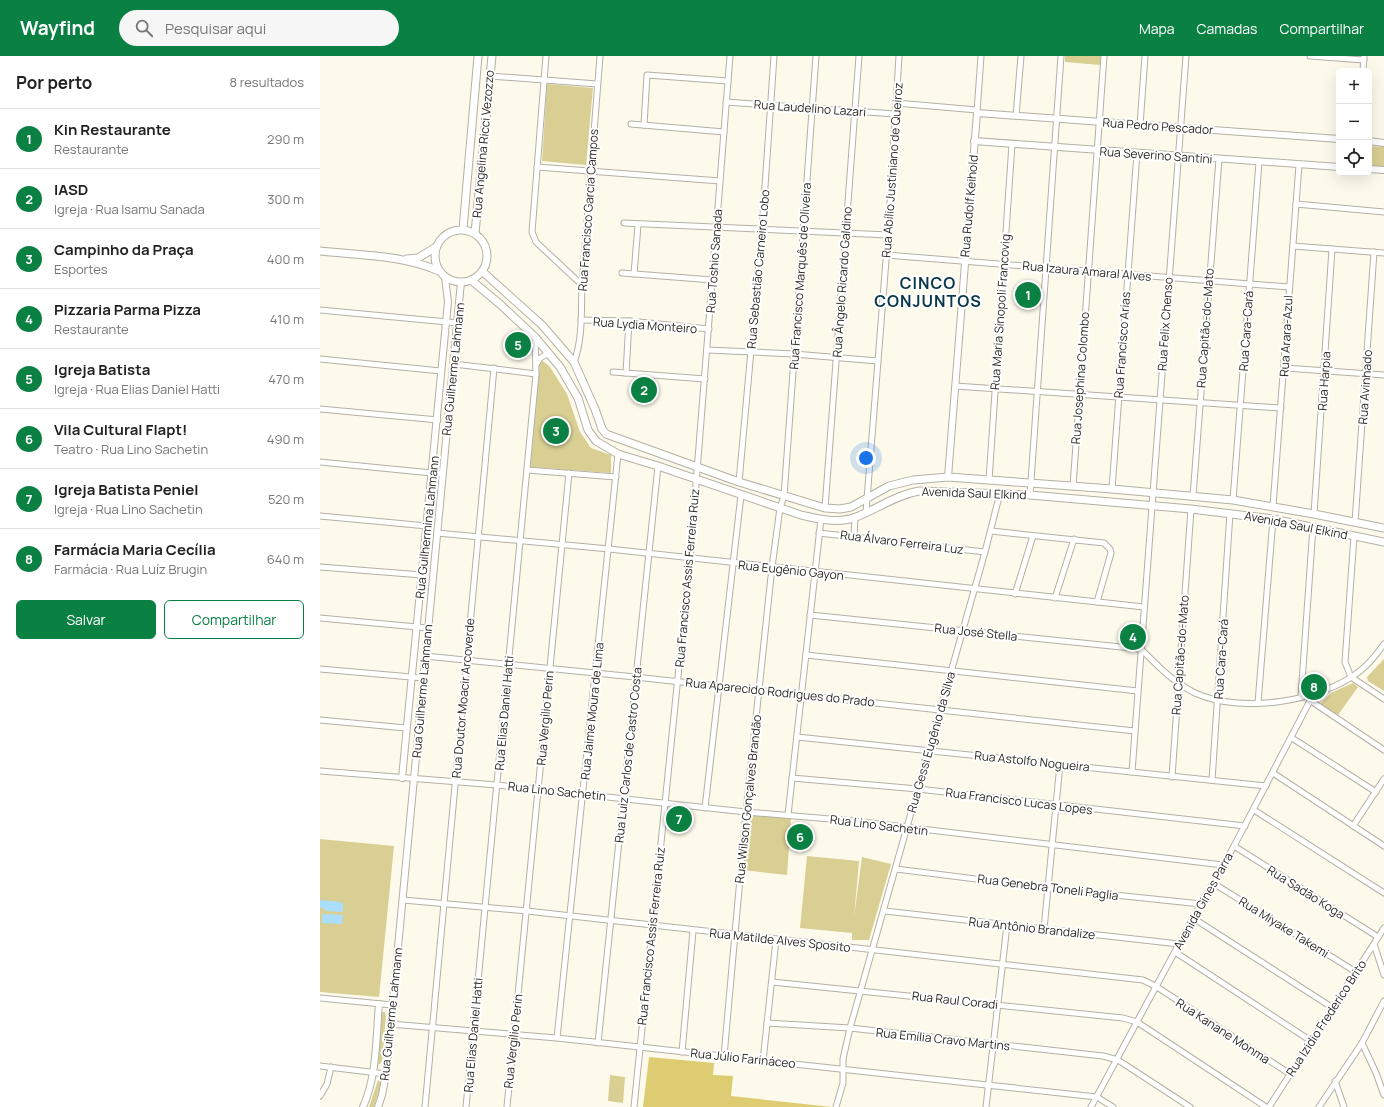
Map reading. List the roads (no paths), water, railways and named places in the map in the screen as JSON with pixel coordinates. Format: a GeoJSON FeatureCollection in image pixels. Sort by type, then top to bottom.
{"type":"FeatureCollection","features":[{"type":"Feature","properties":{"kind":"main road"},"geometry":{"type":"LineString","coordinates":[[463,229],[478,58],[492,59]]}},
{"type":"Feature","properties":{"kind":"main road","name":"Rua Angelina Ricci Vezozzo"},"geometry":{"type":"LineString","coordinates":[[475,233],[492,59]]}},
{"type":"Feature","properties":{"kind":"main road"},"geometry":{"type":"LineString","coordinates":[[320,251],[418,263],[439,271],[445,277],[461,282],[471,280],[483,272],[488,258],[488,250],[481,237],[475,233],[463,229],[446,234],[436,247],[418,258],[399,260]]}},
{"type":"Feature","properties":{"kind":"main road"},"geometry":{"type":"LineString","coordinates":[[436,247],[435,259],[439,271]]}},
{"type":"Feature","properties":{"kind":"main road","name":"Avenida Saul Elkind"},"geometry":{"type":"LineString","coordinates":[[483,272],[542,325],[574,362],[602,429],[612,438],[696,465],[739,482],[825,508],[840,509],[851,506],[895,485],[913,480],[948,476],[1030,484],[1153,492],[1233,500],[1273,506],[1384,528]]}},
{"type":"Feature","properties":{"kind":"main road","name":"Avenida Saul Elkind"},"geometry":{"type":"LineString","coordinates":[[471,280],[501,304],[535,337],[560,367],[578,398],[588,430],[596,441],[618,454],[658,466],[780,508],[821,519],[854,518],[908,493],[918,491],[1000,493],[1152,505],[1230,513],[1273,519],[1384,542]]}},
{"type":"Feature","properties":{"kind":"main road"},"geometry":{"type":"LineString","coordinates":[[584,418],[596,413]]}},
{"type":"Feature","properties":{"kind":"street"},"geometry":{"type":"LineString","coordinates":[[546,56],[532,232],[536,242],[582,285]]}},
{"type":"Feature","properties":{"kind":"street","name":"Rua Francisco Garcia Campos"},"geometry":{"type":"LineString","coordinates":[[574,362],[578,349],[581,320],[590,170],[600,56]]}},
{"type":"Feature","properties":{"kind":"street","name":"Rua Toshio Sanada"},"geometry":{"type":"LineString","coordinates":[[696,465],[705,379],[730,56]]}},
{"type":"Feature","properties":{"kind":"street","name":"Rua Sebastião Carneiro Lobo"},"geometry":{"type":"LineString","coordinates":[[739,482],[762,230],[774,56]]}},
{"type":"Feature","properties":{"kind":"street","name":"Rua Francisco Marquês de Oliveira"},"geometry":{"type":"LineString","coordinates":[[784,496],[816,56]]}},
{"type":"Feature","properties":{"kind":"street","name":"Rua Ângelo Ricardo Galdino"},"geometry":{"type":"LineString","coordinates":[[825,508],[859,56]]}},
{"type":"Feature","properties":{"kind":"street","name":"Rua Abílio Justiniano de Queiroz"},"geometry":{"type":"LineString","coordinates":[[866,512],[888,235],[899,56]]}},
{"type":"Feature","properties":{"kind":"street","name":"Rua Rudolf Keihold"},"geometry":{"type":"LineString","coordinates":[[948,476],[981,56]]}},
{"type":"Feature","properties":{"kind":"street"},"geometry":{"type":"LineString","coordinates":[[1016,116],[1021,56]]}},
{"type":"Feature","properties":{"kind":"street"},"geometry":{"type":"LineString","coordinates":[[1030,495],[1036,392],[1061,56]]}},
{"type":"Feature","properties":{"kind":"street","name":"Rua Josephina Colombo"},"geometry":{"type":"LineString","coordinates":[[1073,486],[1098,122],[1104,56]]}},
{"type":"Feature","properties":{"kind":"street"},"geometry":{"type":"LineString","coordinates":[[1140,125],[1145,56]]}},
{"type":"Feature","properties":{"kind":"street","name":"Rua Felix Chenso"},"geometry":{"type":"LineString","coordinates":[[1132,772],[1186,56]]}},
{"type":"Feature","properties":{"kind":"street"},"geometry":{"type":"LineString","coordinates":[[1310,56],[1364,58],[1363,68]]}},
{"type":"Feature","properties":{"kind":"street"},"geometry":{"type":"LineString","coordinates":[[644,125],[647,75],[728,81]]}},
{"type":"Feature","properties":{"kind":"street"},"geometry":{"type":"LineString","coordinates":[[490,76],[597,84]]}},
{"type":"Feature","properties":{"kind":"street","name":"Rua Laudelino Lazari"},"geometry":{"type":"LineString","coordinates":[[726,102],[895,114]]}},
{"type":"Feature","properties":{"kind":"street"},"geometry":{"type":"LineString","coordinates":[[896,103],[977,111]]}},
{"type":"Feature","properties":{"kind":"street","name":"Rua Pedro Pescador"},"geometry":{"type":"LineString","coordinates":[[977,111],[1016,116],[1336,139]]}},
{"type":"Feature","properties":{"kind":"street"},"geometry":{"type":"LineString","coordinates":[[631,124],[724,132]]}},
{"type":"Feature","properties":{"kind":"street","name":"Rua Severino Santini"},"geometry":{"type":"LineString","coordinates":[[974,141],[1055,148],[1336,167]]}},
{"type":"Feature","properties":{"kind":"street"},"geometry":{"type":"LineString","coordinates":[[1372,141],[1384,143]]}},
{"type":"Feature","properties":{"kind":"street","name":"Rua Maria Sinopoli Francovig"},"geometry":{"type":"LineString","coordinates":[[988,480],[1012,144]]}},
{"type":"Feature","properties":{"kind":"street","name":"Rua Francisco Arias"},"geometry":{"type":"LineString","coordinates":[[1112,489],[1137,153]]}},
{"type":"Feature","properties":{"kind":"street","name":"Rua Capitão-do-Mato"},"geometry":{"type":"LineString","coordinates":[[1193,496],[1218,159]]}},
{"type":"Feature","properties":{"kind":"street","name":"Rua Cara-Cará"},"geometry":{"type":"LineString","coordinates":[[1233,500],[1259,162]]}},
{"type":"Feature","properties":{"kind":"street","name":"Rua Arara-Azul"},"geometry":{"type":"LineString","coordinates":[[1273,506],[1285,368],[1289,287],[1299,165]]}},
{"type":"Feature","properties":{"kind":"street"},"geometry":{"type":"LineString","coordinates":[[537,167],[720,181]]}},
{"type":"Feature","properties":{"kind":"street"},"geometry":{"type":"LineString","coordinates":[[1372,169],[1384,170]]}},
{"type":"Feature","properties":{"kind":"street"},"geometry":{"type":"LineString","coordinates":[[1296,204],[1384,212]]}},
{"type":"Feature","properties":{"kind":"street"},"geometry":{"type":"LineString","coordinates":[[624,223],[717,226],[762,230],[888,235]]}},
{"type":"Feature","properties":{"kind":"street"},"geometry":{"type":"LineString","coordinates":[[634,274],[638,224]]}},
{"type":"Feature","properties":{"kind":"street"},"geometry":{"type":"LineString","coordinates":[[1293,246],[1384,253]]}},
{"type":"Feature","properties":{"kind":"street","name":"Rua Harpia"},"geometry":{"type":"LineString","coordinates":[[1314,514],[1325,371],[1332,249]]}},
{"type":"Feature","properties":{"kind":"street","name":"Rua Avinhado"},"geometry":{"type":"LineString","coordinates":[[1355,522],[1374,252]]}},
{"type":"Feature","properties":{"kind":"street","name":"Rua Izaura Amaral Alves"},"geometry":{"type":"LineString","coordinates":[[886,255],[1128,274],[1208,282],[1289,287]]}},
{"type":"Feature","properties":{"kind":"street"},"geometry":{"type":"LineString","coordinates":[[622,273],[712,280]]}},
{"type":"Feature","properties":{"kind":"street","name":"Rua Guilhermina Lahmann"},"geometry":{"type":"LineString","coordinates":[[402,778],[416,626],[438,420],[445,322],[448,302],[445,277]]}},
{"type":"Feature","properties":{"kind":"street","name":"Rua Guilherme Lahmann"},"geometry":{"type":"LineString","coordinates":[[379,1107],[386,1074],[461,282]]}},
{"type":"Feature","properties":{"kind":"street"},"geometry":{"type":"LineString","coordinates":[[320,310],[458,323]]}},
{"type":"Feature","properties":{"kind":"street","name":"Rua Lydia Monteiro"},"geometry":{"type":"LineString","coordinates":[[581,320],[629,321],[709,329]]}},
{"type":"Feature","properties":{"kind":"street"},"geometry":{"type":"LineString","coordinates":[[626,373],[629,321]]}},
{"type":"Feature","properties":{"kind":"street","name":"Rua Elias Daniel Hatti"},"geometry":{"type":"LineString","coordinates":[[466,1107],[536,374],[535,337]]}},
{"type":"Feature","properties":{"kind":"street"},"geometry":{"type":"LineString","coordinates":[[707,350],[794,354],[878,361]]}},
{"type":"Feature","properties":{"kind":"street"},"geometry":{"type":"LineString","coordinates":[[536,366],[540,358],[549,353]]}},
{"type":"Feature","properties":{"kind":"street"},"geometry":{"type":"LineString","coordinates":[[320,359],[441,371]]}},
{"type":"Feature","properties":{"kind":"street"},"geometry":{"type":"LineString","coordinates":[[454,364],[536,374]]}},
{"type":"Feature","properties":{"kind":"street","name":"Rua Doutor Moacir Arcoverde"},"geometry":{"type":"LineString","coordinates":[[425,1107],[494,368]]}},
{"type":"Feature","properties":{"kind":"street"},"geometry":{"type":"LineString","coordinates":[[1285,368],[1384,375]]}},
{"type":"Feature","properties":{"kind":"street"},"geometry":{"type":"LineString","coordinates":[[613,372],[705,379]]}},
{"type":"Feature","properties":{"kind":"street"},"geometry":{"type":"LineString","coordinates":[[955,386],[1079,396],[1118,397],[1281,408]]}},
{"type":"Feature","properties":{"kind":"street"},"geometry":{"type":"LineString","coordinates":[[320,409],[438,420]]}},
{"type":"Feature","properties":{"kind":"street","name":"Rua Jaime Moura de Lima"},"geometry":{"type":"LineString","coordinates":[[557,1038],[584,794],[618,454]]}},
{"type":"Feature","properties":{"kind":"street"},"geometry":{"type":"LineString","coordinates":[[320,462],[442,474]]}},
{"type":"Feature","properties":{"kind":"street","name":"Rua Francisco Assis Ferreira Ruiz"},"geometry":{"type":"LineString","coordinates":[[634,1107],[690,559],[696,465]]}},
{"type":"Feature","properties":{"kind":"street","name":"Rua Luiz Carlos de Castro Costa"},"geometry":{"type":"LineString","coordinates":[[598,1043],[658,466]]}},
{"type":"Feature","properties":{"kind":"street"},"geometry":{"type":"LineString","coordinates":[[527,470],[616,477]]}},
{"type":"Feature","properties":{"kind":"street","name":"Rua Vergílio Perin"},"geometry":{"type":"LineString","coordinates":[[507,1107],[569,473]]}},
{"type":"Feature","properties":{"kind":"street","name":"Rua Gessi Eugênio da Silva"},"geometry":{"type":"LineString","coordinates":[[836,1107],[843,1083],[845,1050],[850,1028],[885,911],[973,590],[991,531],[1000,493]]}},
{"type":"Feature","properties":{"kind":"street"},"geometry":{"type":"LineString","coordinates":[[705,808],[741,495]]}},
{"type":"Feature","properties":{"kind":"street","name":"Rua Wilson Gonçalves Brandão"},"geometry":{"type":"LineString","coordinates":[[724,1056],[746,812],[772,567],[780,508],[784,496]]}},
{"type":"Feature","properties":{"kind":"street","name":"Rua Capitão-do-Mato"},"geometry":{"type":"LineString","coordinates":[[1172,777],[1177,683],[1191,509]]}},
{"type":"Feature","properties":{"kind":"street","name":"Rua Cara-Cará"},"geometry":{"type":"LineString","coordinates":[[1212,780],[1230,513]]}},
{"type":"Feature","properties":{"kind":"street"},"geometry":{"type":"LineString","coordinates":[[320,516],[427,526]]}},
{"type":"Feature","properties":{"kind":"street"},"geometry":{"type":"LineString","coordinates":[[854,518],[854,535]]}},
{"type":"Feature","properties":{"kind":"street"},"geometry":{"type":"LineString","coordinates":[[788,815],[821,519]]}},
{"type":"Feature","properties":{"kind":"street"},"geometry":{"type":"LineString","coordinates":[[1258,703],[1273,519]]}},
{"type":"Feature","properties":{"kind":"street"},"geometry":{"type":"LineString","coordinates":[[1301,696],[1313,527]]}},
{"type":"Feature","properties":{"kind":"street"},"geometry":{"type":"LineString","coordinates":[[991,531],[1104,543],[1110,548],[1111,553],[1097,602]]}},
{"type":"Feature","properties":{"kind":"street","name":"Rua Eugênio Gayon"},"geometry":{"type":"LineString","coordinates":[[437,533],[609,549],[733,564],[1144,607]]}},
{"type":"Feature","properties":{"kind":"street","name":"Rua Álvaro Ferreira Luz"},"geometry":{"type":"LineString","coordinates":[[819,533],[854,535],[985,552]]}},
{"type":"Feature","properties":{"kind":"street"},"geometry":{"type":"LineString","coordinates":[[1015,594],[1034,536]]}},
{"type":"Feature","properties":{"kind":"street"},"geometry":{"type":"LineString","coordinates":[[1354,536],[1345,662],[1351,677],[1384,699]]}},
{"type":"Feature","properties":{"kind":"street"},"geometry":{"type":"LineString","coordinates":[[1055,598],[1074,539]]}},
{"type":"Feature","properties":{"kind":"street"},"geometry":{"type":"LineString","coordinates":[[320,567],[422,575]]}},
{"type":"Feature","properties":{"kind":"street","name":"Rua José Stella"},"geometry":{"type":"LineString","coordinates":[[810,615],[1141,649]]}},
{"type":"Feature","properties":{"kind":"street"},"geometry":{"type":"LineString","coordinates":[[320,618],[428,628]]}},
{"type":"Feature","properties":{"kind":"street"},"geometry":{"type":"LineString","coordinates":[[1141,649],[1177,683],[1196,693],[1218,700],[1258,703],[1313,695],[1338,685],[1367,664],[1384,644]]}},
{"type":"Feature","properties":{"kind":"street"},"geometry":{"type":"LineString","coordinates":[[806,655],[1138,691]]}},
{"type":"Feature","properties":{"kind":"street","name":"Rua Aparecido Rodrigues do Prado"},"geometry":{"type":"LineString","coordinates":[[425,656],[596,672],[1135,731]]}},
{"type":"Feature","properties":{"kind":"street"},"geometry":{"type":"LineString","coordinates":[[320,669],[423,678]]}},
{"type":"Feature","properties":{"kind":"street","name":"Avenida Gines Parra"},"geometry":{"type":"LineString","coordinates":[[1091,1107],[1118,1060],[1193,918],[1254,810],[1313,695]]}},
{"type":"Feature","properties":{"kind":"street"},"geometry":{"type":"LineString","coordinates":[[1311,701],[1384,750]]}},
{"type":"Feature","properties":{"kind":"street"},"geometry":{"type":"LineString","coordinates":[[320,720],[406,728]]}},
{"type":"Feature","properties":{"kind":"street","name":"Rua Astolfo Nogueira"},"geometry":{"type":"LineString","coordinates":[[797,737],[1266,786]]}},
{"type":"Feature","properties":{"kind":"street"},"geometry":{"type":"LineString","coordinates":[[1292,738],[1376,792]]}},
{"type":"Feature","properties":{"kind":"street"},"geometry":{"type":"LineString","coordinates":[[1044,929],[1060,764]]}},
{"type":"Feature","properties":{"kind":"street","name":"Rua Lino Sachetin"},"geometry":{"type":"LineString","coordinates":[[320,771],[497,785],[705,808],[788,815],[1223,865]]}},
{"type":"Feature","properties":{"kind":"street"},"geometry":{"type":"LineString","coordinates":[[1273,773],[1384,846]]}},
{"type":"Feature","properties":{"kind":"street","name":"Rua Francisco Lucas Lopes"},"geometry":{"type":"LineString","coordinates":[[792,778],[918,789],[1057,806],[1245,826]]}},
{"type":"Feature","properties":{"kind":"street"},"geometry":{"type":"LineString","coordinates":[[1353,826],[1384,779]]}},
{"type":"Feature","properties":{"kind":"street"},"geometry":{"type":"LineString","coordinates":[[1254,810],[1384,893]]}},
{"type":"Feature","properties":{"kind":"street","name":"Rua Sadão Koga"},"geometry":{"type":"LineString","coordinates":[[1234,846],[1378,937]]}},
{"type":"Feature","properties":{"kind":"street","name":"Rua Genebra Toneli Paglia"},"geometry":{"type":"LineString","coordinates":[[896,869],[1048,888],[1201,904]]}},
{"type":"Feature","properties":{"kind":"street","name":"Rua Miyake Takemi"},"geometry":{"type":"LineString","coordinates":[[1213,882],[1356,972]]}},
{"type":"Feature","properties":{"kind":"street","name":"Rua Matilde Alves Sposito"},"geometry":{"type":"LineString","coordinates":[[403,900],[527,911],[1143,980],[1157,987]]}},
{"type":"Feature","properties":{"kind":"street","name":"Rua Antônio Brandalize"},"geometry":{"type":"LineString","coordinates":[[885,911],[1179,944]]}},
{"type":"Feature","properties":{"kind":"street"},"geometry":{"type":"LineString","coordinates":[[1193,918],[1333,1008]]}},
{"type":"Feature","properties":{"kind":"street"},"geometry":{"type":"LineString","coordinates":[[986,1107],[1007,925]]}},
{"type":"Feature","properties":{"kind":"street","name":"Rua Izidio Frederico Brito"},"geometry":{"type":"LineString","coordinates":[[1267,1107],[1384,928]]}},
{"type":"Feature","properties":{"kind":"street"},"geometry":{"type":"LineString","coordinates":[[682,1052],[693,930]]}},
{"type":"Feature","properties":{"kind":"street"},"geometry":{"type":"LineString","coordinates":[[762,1061],[776,940]]}},
{"type":"Feature","properties":{"kind":"street"},"geometry":{"type":"LineString","coordinates":[[1374,944],[1384,974]]}},
{"type":"Feature","properties":{"kind":"street"},"geometry":{"type":"LineString","coordinates":[[1175,952],[1311,1041]]}},
{"type":"Feature","properties":{"kind":"street","name":"Rua Raul Coradi"},"geometry":{"type":"LineString","coordinates":[[772,982],[999,1004],[1123,1018],[1137,1022]]}},
{"type":"Feature","properties":{"kind":"street","name":"Rua Kanane Monma"},"geometry":{"type":"LineString","coordinates":[[1157,987],[1290,1074]]}},
{"type":"Feature","properties":{"kind":"street"},"geometry":{"type":"LineString","coordinates":[[320,998],[392,1005]]}},
{"type":"Feature","properties":{"kind":"street"},"geometry":{"type":"LineString","coordinates":[[1319,1107],[1335,1081],[1362,1043],[1384,1001]]}},
{"type":"Feature","properties":{"kind":"street"},"geometry":{"type":"LineString","coordinates":[[363,1107],[368,1097],[373,1072],[379,1004]]}},
{"type":"Feature","properties":{"kind":"street"},"geometry":{"type":"LineString","coordinates":[[1137,1022],[1267,1107]]}},
{"type":"Feature","properties":{"kind":"street","name":"Rua Emília Cravo Martins"},"geometry":{"type":"LineString","coordinates":[[767,1023],[850,1028],[1103,1056],[1118,1060]]}},
{"type":"Feature","properties":{"kind":"street","name":"Rua Júlio Farináceo"},"geometry":{"type":"LineString","coordinates":[[390,1024],[557,1038],[762,1061],[843,1068],[1097,1097]]}},
{"type":"Feature","properties":{"kind":"street"},"geometry":{"type":"LineString","coordinates":[[1362,1043],[1376,1073],[1384,1096]]}},
{"type":"Feature","properties":{"kind":"street"},"geometry":{"type":"LineString","coordinates":[[1118,1060],[1190,1107]]}},
{"type":"Feature","properties":{"kind":"street"},"geometry":{"type":"LineString","coordinates":[[320,1066],[386,1074]]}},
{"type":"Feature","properties":{"kind":"street"},"geometry":{"type":"LineString","coordinates":[[320,1096],[327,1084],[331,1068]]}},
{"type":"Feature","properties":{"kind":"street"},"geometry":{"type":"LineString","coordinates":[[1335,1081],[1344,1107]]}},
{"type":"Feature","properties":{"kind":"street"},"geometry":{"type":"LineString","coordinates":[[1097,1097],[1113,1107]]}},
{"type":"Feature","properties":{"kind":"water"},"geometry":{"type":"Polygon","coordinates":[[[320,900],[341,902],[343,904],[343,912],[326,911],[322,907],[320,909],[320,900]]]}},
{"type":"Feature","properties":{"kind":"water"},"geometry":{"type":"Polygon","coordinates":[[[322,914],[343,915],[342,924],[322,923],[322,914]]]}},
{"type":"Feature","properties":{"kind":"place","name":"Kin Restaurante"},"geometry":{"type":"Point","coordinates":[1028,295]}},
{"type":"Feature","properties":{"kind":"place","name":"Igreja Batista"},"geometry":{"type":"Point","coordinates":[518,345]}},
{"type":"Feature","properties":{"kind":"place","name":"IASD"},"geometry":{"type":"Point","coordinates":[644,390]}},
{"type":"Feature","properties":{"kind":"place","name":"Campinho da Praça"},"geometry":{"type":"Point","coordinates":[556,431]}},
{"type":"Feature","properties":{"kind":"place","name":"Pizzaria Parma Pizza"},"geometry":{"type":"Point","coordinates":[1133,637]}},
{"type":"Feature","properties":{"kind":"place","name":"Farmácia Maria Cecília"},"geometry":{"type":"Point","coordinates":[1314,687]}},
{"type":"Feature","properties":{"kind":"place","name":"Igreja Batista Peniel"},"geometry":{"type":"Point","coordinates":[679,819]}},
{"type":"Feature","properties":{"kind":"place","name":"Vila Cultural Flapt!"},"geometry":{"type":"Point","coordinates":[800,837]}},
{"type":"Feature","properties":{"kind":"district","name":"CINCO CONJUNTOS"},"geometry":{"type":"Point","coordinates":[928,292]}}]}
